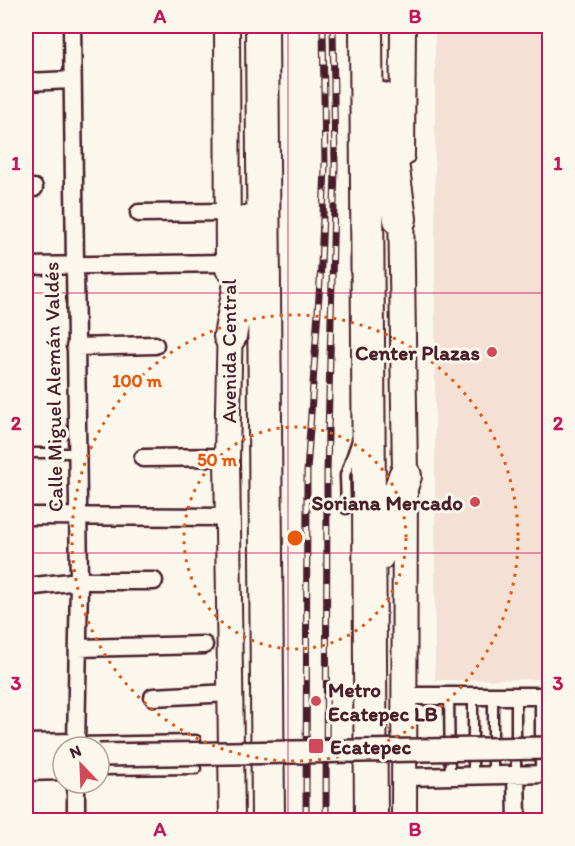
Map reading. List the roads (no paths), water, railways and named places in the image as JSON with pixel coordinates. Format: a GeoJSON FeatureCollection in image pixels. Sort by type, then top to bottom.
{"type":"FeatureCollection","features":[{"type":"Feature","properties":{"kind":"highway","name":"Avenida Central"},"geometry":{"type":"LineString","coordinates":[[262,26],[268,820]]}},
{"type":"Feature","properties":{"kind":"highway"},"geometry":{"type":"LineString","coordinates":[[366,26],[371,820]]}},
{"type":"Feature","properties":{"kind":"highway"},"geometry":{"type":"LineString","coordinates":[[373,26],[400,219]]}},
{"type":"Feature","properties":{"kind":"highway"},"geometry":{"type":"LineString","coordinates":[[230,336],[240,285],[247,197],[263,130]]}},
{"type":"Feature","properties":{"kind":"highway"},"geometry":{"type":"LineString","coordinates":[[370,582],[405,476]]}},
{"type":"Feature","properties":{"kind":"main road","name":"Avenida Central"},"geometry":{"type":"LineString","coordinates":[[227,26],[230,336],[227,457],[232,820]]}},
{"type":"Feature","properties":{"kind":"main road"},"geometry":{"type":"LineString","coordinates":[[403,26],[400,219],[405,476],[404,820]]}},
{"type":"Feature","properties":{"kind":"street","name":"Calle Miguel Alemán Valdés"},"geometry":{"type":"LineString","coordinates":[[72,26],[79,581],[73,735]]}},
{"type":"Feature","properties":{"kind":"street"},"geometry":{"type":"LineString","coordinates":[[26,82],[72,80]]}},
{"type":"Feature","properties":{"kind":"street"},"geometry":{"type":"LineString","coordinates":[[139,213],[228,212]]}},
{"type":"Feature","properties":{"kind":"street"},"geometry":{"type":"LineString","coordinates":[[26,266],[228,263]]}},
{"type":"Feature","properties":{"kind":"street"},"geometry":{"type":"LineString","coordinates":[[75,347],[155,345]]}},
{"type":"Feature","properties":{"kind":"street"},"geometry":{"type":"LineString","coordinates":[[142,458],[227,457]]}},
{"type":"Feature","properties":{"kind":"street"},"geometry":{"type":"LineString","coordinates":[[26,516],[228,517]]}},
{"type":"Feature","properties":{"kind":"street"},"geometry":{"type":"LineString","coordinates":[[26,587],[79,581],[154,581]]}},
{"type":"Feature","properties":{"kind":"street"},"geometry":{"type":"LineString","coordinates":[[78,648],[204,645]]}},
{"type":"Feature","properties":{"kind":"street"},"geometry":{"type":"LineString","coordinates":[[153,697],[230,693]]}},
{"type":"Feature","properties":{"kind":"street"},"geometry":{"type":"LineString","coordinates":[[404,696],[545,697]]}},
{"type":"Feature","properties":{"kind":"street"},"geometry":{"type":"LineString","coordinates":[[26,743],[51,746]]}},
{"type":"Feature","properties":{"kind":"street"},"geometry":{"type":"LineString","coordinates":[[111,755],[549,748]]}},
{"type":"Feature","properties":{"kind":"street"},"geometry":{"type":"LineString","coordinates":[[26,756],[51,752]]}},
{"type":"Feature","properties":{"kind":"street"},"geometry":{"type":"LineString","coordinates":[[26,772],[51,771]]}},
{"type":"Feature","properties":{"kind":"street"},"geometry":{"type":"LineString","coordinates":[[516,774],[516,820]]}},
{"type":"Feature","properties":{"kind":"street"},"geometry":{"type":"LineString","coordinates":[[403,777],[545,774]]}},
{"type":"Feature","properties":{"kind":"street"},"geometry":{"type":"LineString","coordinates":[[76,795],[76,820]]}},
{"type":"Feature","properties":{"kind":"lane"},"geometry":{"type":"LineString","coordinates":[[346,510],[345,475],[369,408]]}},
{"type":"Feature","properties":{"kind":"lane"},"geometry":{"type":"LineString","coordinates":[[26,453],[76,453]]}},
{"type":"Feature","properties":{"kind":"lane"},"geometry":{"type":"LineString","coordinates":[[449,696],[450,776]]}},
{"type":"Feature","properties":{"kind":"lane"},"geometry":{"type":"LineString","coordinates":[[473,696],[473,775]]}},
{"type":"Feature","properties":{"kind":"lane"},"geometry":{"type":"LineString","coordinates":[[493,696],[493,775]]}},
{"type":"Feature","properties":{"kind":"lane"},"geometry":{"type":"LineString","coordinates":[[516,696],[516,774]]}},
{"type":"Feature","properties":{"kind":"lane"},"geometry":{"type":"LineString","coordinates":[[545,697],[545,774]]}},
{"type":"Feature","properties":{"kind":"lane"},"geometry":{"type":"LineString","coordinates":[[111,745],[196,740]]}},
{"type":"Feature","properties":{"kind":"lane"},"geometry":{"type":"LineString","coordinates":[[111,770],[196,769]]}},
{"type":"Feature","properties":{"kind":"railway"},"geometry":{"type":"LineString","coordinates":[[306,820],[307,472],[321,266],[325,166],[323,26]]}},
{"type":"Feature","properties":{"kind":"railway"},"geometry":{"type":"LineString","coordinates":[[326,820],[327,472],[335,167],[333,26]]}},
{"type":"Feature","properties":{"kind":"place","name":"Center Plazas"},"geometry":{"type":"Point","coordinates":[492,352]}},
{"type":"Feature","properties":{"kind":"place","name":"Soriana Mercado"},"geometry":{"type":"Point","coordinates":[475,502]}},
{"type":"Feature","properties":{"kind":"place","name":"Metro Ecatepec LB"},"geometry":{"type":"Point","coordinates":[316,701]}},
{"type":"Feature","properties":{"kind":"place","name":"Ecatepec"},"geometry":{"type":"Point","coordinates":[316,746]}}]}
